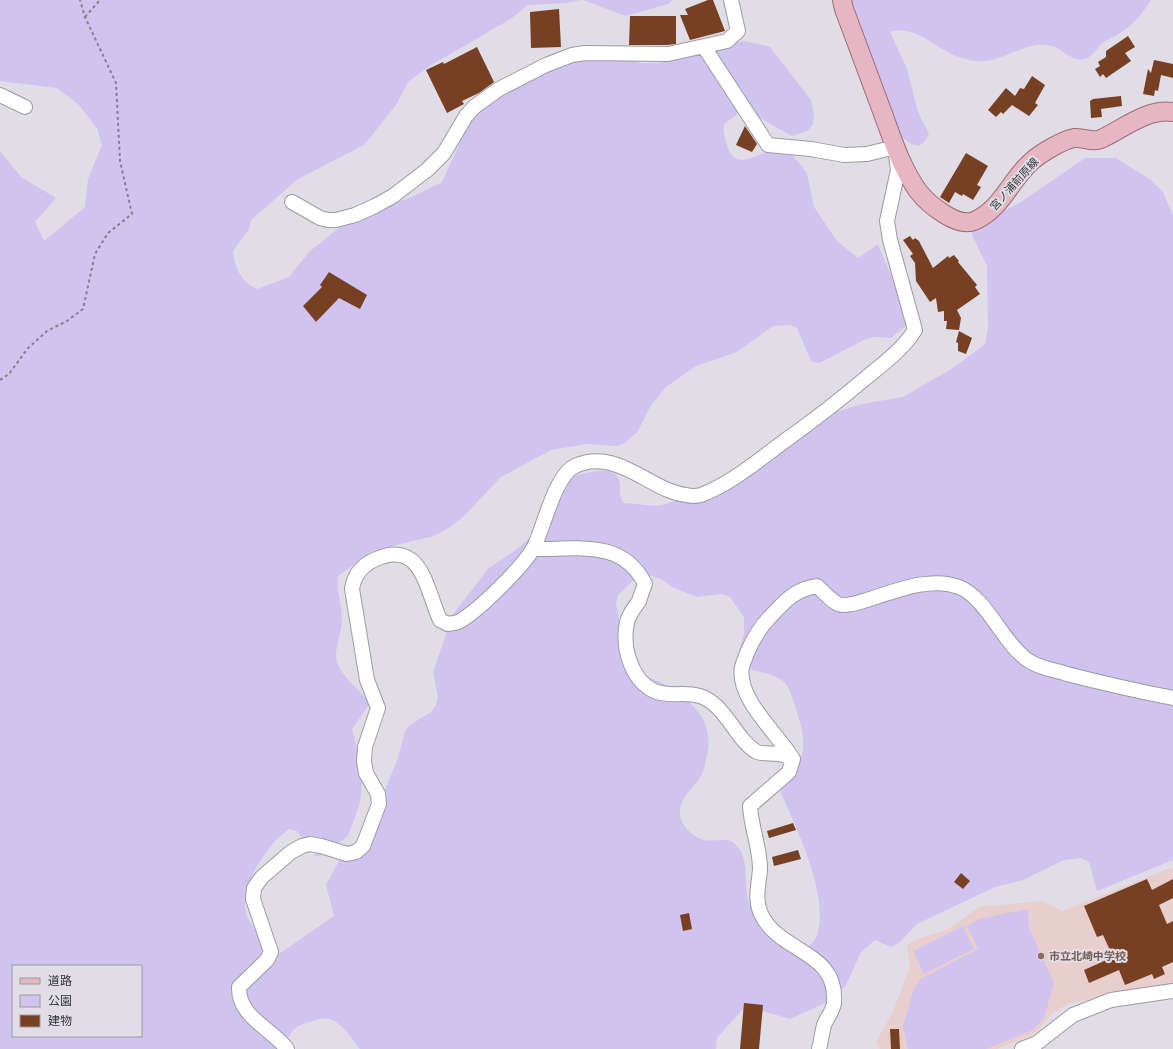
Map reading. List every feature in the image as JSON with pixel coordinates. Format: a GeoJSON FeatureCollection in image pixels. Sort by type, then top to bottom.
{"type":"FeatureCollection","features":[{"type":"Feature","properties":{"kind":"main road","name":"宮ノ浦前原線"},"geometry":{"type":"LineString","coordinates":[[842,0],[895,147],[918,191],[944,215],[958,221],[972,222],[984,216],[999,202],[1018,176],[1032,161],[1050,148],[1075,138],[1094,142],[1152,114],[1173,112]]}},
{"type":"Feature","properties":{"kind":"street"},"geometry":{"type":"LineString","coordinates":[[292,202],[320,218],[328,220],[336,220],[355,215],[375,206],[393,196],[427,170],[444,153],[466,116],[474,107],[499,89],[546,65],[572,55],[585,53],[668,54],[728,41],[738,31],[731,0]]}},
{"type":"Feature","properties":{"kind":"street"},"geometry":{"type":"LineString","coordinates":[[287,1049],[270,1031],[250,1015],[241,1005],[239,987],[267,960],[271,952],[253,899],[254,888],[262,877],[291,852],[302,846],[310,844],[347,854],[356,852],[363,846],[379,804],[378,794],[366,773],[364,761],[365,747],[378,708],[367,680],[352,596],[354,578],[361,569],[373,560],[385,555],[399,554],[412,559],[427,584],[440,620],[448,624],[459,622],[494,594],[533,549],[560,481],[568,471],[575,466],[588,463],[608,462],[630,470],[673,492],[699,496],[746,469],[826,411],[892,356],[908,340],[915,330],[890,240],[887,221],[898,170],[895,147],[867,154],[844,155],[811,149],[768,144],[704,47]]}},
{"type":"Feature","properties":{"kind":"street"},"geometry":{"type":"LineString","coordinates":[[0,95],[25,107]]}},
{"type":"Feature","properties":{"kind":"street"},"geometry":{"type":"LineString","coordinates":[[533,549],[597,549],[613,553],[628,560],[639,571],[645,584],[639,600],[627,620],[626,638],[628,655],[633,671],[641,682],[654,691],[668,694],[685,694],[703,697],[718,706],[748,744],[758,752],[781,754],[793,759]]}},
{"type":"Feature","properties":{"kind":"street"},"geometry":{"type":"LineString","coordinates":[[819,1049],[824,1026],[834,1005],[834,987],[827,970],[810,956],[780,937],[769,927],[761,913],[756,897],[760,869],[758,846],[751,819],[750,806],[789,772],[793,759],[785,746],[752,704],[744,685],[742,667],[751,644],[763,624],[783,603],[803,588],[818,586],[829,598],[839,604],[856,603],[910,587],[936,582],[959,587],[972,595],[1013,646],[1030,662],[1053,670],[1116,687],[1173,698]]}},
{"type":"Feature","properties":{"kind":"street"},"geometry":{"type":"LineString","coordinates":[[1022,1049],[1037,1043],[1073,1015],[1111,1000],[1173,991]]}},
{"type":"Feature","properties":{"kind":"path"},"geometry":{"type":"LineString","coordinates":[[0,380],[9,374],[28,348],[47,330],[67,321],[84,309],[95,254],[108,233],[132,214],[120,161],[116,83],[86,17],[80,0]]}},
{"type":"Feature","properties":{"kind":"path"},"geometry":{"type":"LineString","coordinates":[[86,17],[100,0]]}},
{"type":"Feature","properties":{"kind":"shaded area","name":"市立北崎中学校"},"geometry":{"type":"Polygon","coordinates":[[[1173,867],[1173,985],[1165,988],[1069,1003],[1051,1014],[1036,1033],[997,1049],[880,1049],[876,1042],[893,1012],[910,966],[907,946],[917,939],[947,930],[979,907],[1043,901],[1063,911],[1173,867]]]}},
{"type":"Feature","properties":{"kind":"green space"},"geometry":{"type":"Polygon","coordinates":[[[0,0],[581,0],[566,3],[528,5],[512,18],[428,67],[408,82],[396,105],[364,145],[298,179],[251,220],[249,229],[233,251],[239,273],[247,283],[257,289],[289,277],[310,251],[339,228],[369,211],[412,197],[442,182],[472,116],[520,77],[552,62],[618,57],[642,63],[659,63],[695,55],[720,45],[745,41],[770,47],[811,100],[814,116],[813,124],[808,131],[792,136],[747,111],[738,114],[724,124],[724,136],[728,148],[733,156],[738,160],[745,160],[753,158],[769,150],[785,146],[807,173],[814,207],[837,241],[858,258],[878,244],[910,322],[891,338],[874,337],[866,339],[819,363],[811,361],[797,328],[790,325],[773,326],[737,352],[696,366],[666,387],[650,407],[638,431],[625,443],[617,446],[587,444],[551,450],[501,477],[463,517],[449,528],[434,536],[372,551],[338,576],[342,619],[336,651],[337,662],[340,669],[349,681],[371,702],[352,729],[363,770],[360,803],[348,836],[326,853],[317,857],[297,831],[289,829],[272,845],[256,868],[246,893],[245,905],[247,916],[256,932],[276,956],[334,916],[326,885],[340,859],[359,844],[375,814],[398,758],[405,731],[410,725],[431,712],[436,705],[438,697],[433,672],[453,614],[489,568],[513,552],[547,524],[573,476],[605,470],[611,472],[616,474],[619,479],[620,494],[624,503],[658,506],[712,490],[820,417],[862,404],[903,397],[953,368],[985,344],[988,328],[987,266],[972,235],[973,227],[1021,202],[1085,158],[1116,158],[1151,180],[1163,192],[1173,216],[1173,860],[1097,891],[1089,862],[1081,858],[1064,860],[1023,880],[995,887],[917,924],[899,943],[891,947],[875,940],[861,952],[845,987],[823,1004],[790,1019],[749,1007],[741,1011],[717,1038],[716,1049],[360,1049],[340,1025],[325,1018],[301,1025],[294,1029],[289,1037],[285,1049],[0,1049],[0,151],[21,177],[56,198],[35,222],[44,241],[85,207],[88,179],[102,145],[97,128],[78,104],[57,88],[0,81],[0,0]],[[652,576],[636,578],[618,595],[616,603],[627,668],[639,675],[660,682],[682,696],[699,713],[708,734],[708,746],[704,769],[702,774],[688,792],[680,807],[682,822],[688,830],[704,840],[729,840],[736,845],[741,851],[745,865],[747,896],[750,905],[776,935],[785,943],[791,946],[805,947],[813,942],[817,935],[820,919],[819,901],[815,882],[802,842],[780,791],[797,767],[802,756],[803,749],[803,734],[790,693],[785,683],[777,677],[746,667],[736,660],[744,634],[744,617],[730,597],[721,594],[697,597],[674,588],[661,579],[652,576]]]}},
{"type":"Feature","properties":{"kind":"green space"},"geometry":{"type":"Polygon","coordinates":[[[583,0],[673,0],[668,4],[626,16],[583,0]]]}},
{"type":"Feature","properties":{"kind":"green space"},"geometry":{"type":"Polygon","coordinates":[[[844,0],[1151,0],[1145,10],[1132,24],[1104,42],[1090,57],[1082,59],[1072,57],[1056,47],[1038,45],[1023,48],[998,58],[981,62],[951,54],[914,33],[907,31],[890,32],[907,69],[918,112],[929,134],[925,141],[919,146],[911,144],[898,134],[844,0]]]}},
{"type":"Feature","properties":{"kind":"green space"},"geometry":{"type":"Polygon","coordinates":[[[1028,909],[1029,928],[1054,983],[1044,1018],[1033,1030],[986,1049],[908,1049],[903,1027],[912,994],[920,979],[978,949],[967,926],[978,919],[1028,909]]]}},
{"type":"Feature","properties":{"kind":"green space"},"geometry":{"type":"Polygon","coordinates":[[[963,926],[974,949],[924,974],[913,951],[963,926]]]}},
{"type":"Feature","properties":{"kind":"building"},"geometry":{"type":"Polygon","coordinates":[[[708,0],[713,0],[725,31],[690,40],[680,15],[688,15],[685,9],[708,0]]]}},
{"type":"Feature","properties":{"kind":"building"},"geometry":{"type":"Polygon","coordinates":[[[559,9],[561,47],[531,48],[530,12],[559,9]]]}},
{"type":"Feature","properties":{"kind":"building"},"geometry":{"type":"Polygon","coordinates":[[[630,16],[676,16],[676,44],[629,45],[630,16]]]}},
{"type":"Feature","properties":{"kind":"building"},"geometry":{"type":"Polygon","coordinates":[[[1128,36],[1135,47],[1125,53],[1131,61],[1106,78],[1103,74],[1100,77],[1095,69],[1100,66],[1098,62],[1106,57],[1106,51],[1128,36]]]}},
{"type":"Feature","properties":{"kind":"building"},"geometry":{"type":"Polygon","coordinates":[[[477,47],[494,82],[479,93],[462,101],[464,104],[447,113],[426,70],[443,62],[444,64],[477,47]]]}},
{"type":"Feature","properties":{"kind":"building"},"geometry":{"type":"Polygon","coordinates":[[[1154,60],[1173,64],[1173,78],[1161,75],[1158,91],[1155,90],[1154,96],[1143,94],[1148,69],[1151,73],[1154,60]]]}},
{"type":"Feature","properties":{"kind":"building"},"geometry":{"type":"Polygon","coordinates":[[[1032,76],[1045,85],[1035,103],[1038,105],[1029,116],[1012,105],[1003,114],[1001,112],[996,117],[988,110],[1006,88],[1015,96],[1020,88],[1024,89],[1032,76]]]}},
{"type":"Feature","properties":{"kind":"building"},"geometry":{"type":"Polygon","coordinates":[[[1121,96],[1122,106],[1101,109],[1102,117],[1091,118],[1090,101],[1093,99],[1121,96]]]}},
{"type":"Feature","properties":{"kind":"building"},"geometry":{"type":"Polygon","coordinates":[[[745,126],[757,144],[752,152],[736,145],[745,126]]]}},
{"type":"Feature","properties":{"kind":"building"},"geometry":{"type":"Polygon","coordinates":[[[966,153],[988,166],[977,185],[981,187],[973,200],[963,194],[962,196],[955,192],[949,203],[940,197],[966,153]]]}},
{"type":"Feature","properties":{"kind":"building"},"geometry":{"type":"Polygon","coordinates":[[[910,236],[913,240],[915,238],[919,241],[933,268],[948,256],[949,258],[954,255],[977,285],[975,287],[980,294],[957,310],[961,318],[959,330],[946,329],[947,321],[944,321],[944,311],[938,312],[936,298],[930,302],[916,281],[915,263],[910,256],[913,254],[903,240],[910,236]]]}},
{"type":"Feature","properties":{"kind":"building"},"geometry":{"type":"Polygon","coordinates":[[[329,272],[367,295],[360,309],[339,298],[316,322],[303,306],[322,287],[320,285],[329,272]]]}},
{"type":"Feature","properties":{"kind":"building"},"geometry":{"type":"Polygon","coordinates":[[[959,331],[972,338],[966,354],[958,351],[958,343],[956,342],[959,331]]]}},
{"type":"Feature","properties":{"kind":"building"},"geometry":{"type":"Polygon","coordinates":[[[793,823],[796,830],[769,838],[767,831],[793,823]]]}},
{"type":"Feature","properties":{"kind":"building"},"geometry":{"type":"Polygon","coordinates":[[[798,850],[801,859],[774,866],[772,857],[798,850]]]}},
{"type":"Feature","properties":{"kind":"building"},"geometry":{"type":"Polygon","coordinates":[[[961,873],[970,881],[963,889],[954,882],[961,873]]]}},
{"type":"Feature","properties":{"kind":"building"},"geometry":{"type":"Polygon","coordinates":[[[1147,879],[1152,890],[1173,879],[1173,898],[1159,905],[1167,924],[1173,921],[1173,962],[1162,967],[1165,974],[1154,979],[1152,974],[1125,985],[1119,970],[1089,983],[1084,970],[1113,957],[1103,935],[1097,937],[1084,906],[1147,879]]]}},
{"type":"Feature","properties":{"kind":"building"},"geometry":{"type":"Polygon","coordinates":[[[689,913],[692,929],[683,931],[680,915],[689,913]]]}},
{"type":"Feature","properties":{"kind":"building"},"geometry":{"type":"Polygon","coordinates":[[[744,1003],[763,1005],[759,1049],[740,1049],[744,1003]]]}},
{"type":"Feature","properties":{"kind":"building"},"geometry":{"type":"Polygon","coordinates":[[[890,1029],[899,1029],[900,1049],[891,1049],[890,1029]]]}},
{"type":"Feature","properties":{"kind":"place","name":"市立北崎中学校"},"geometry":{"type":"Point","coordinates":[1041,956]}}]}
